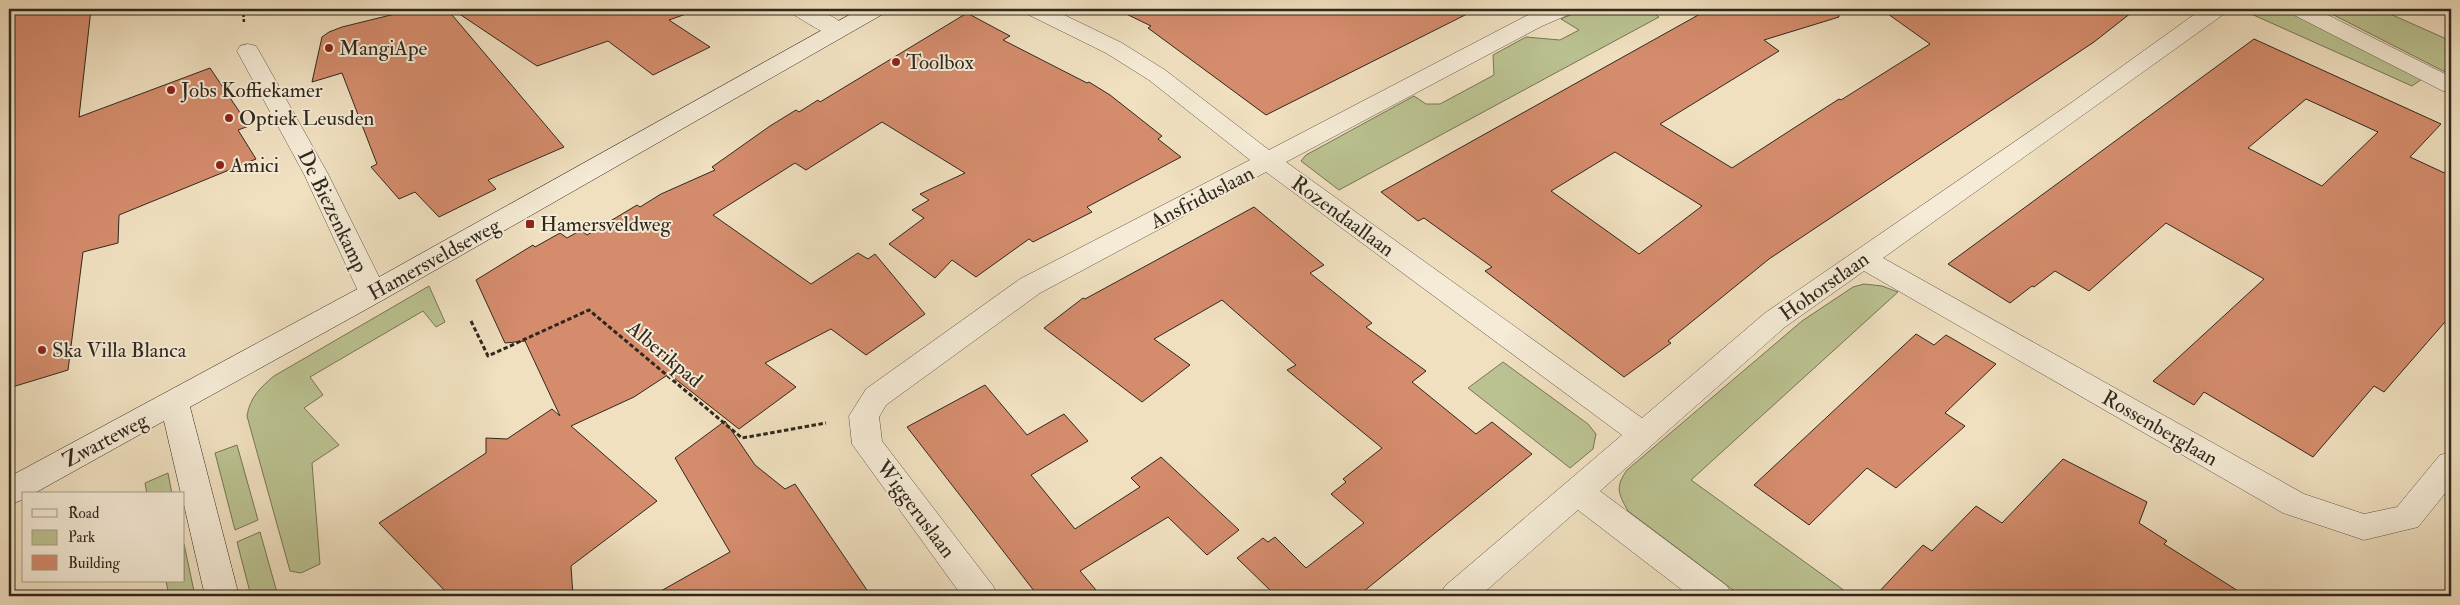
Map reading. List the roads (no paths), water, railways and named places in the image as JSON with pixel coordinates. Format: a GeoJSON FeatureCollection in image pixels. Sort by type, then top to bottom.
{"type":"FeatureCollection","features":[{"type":"Feature","properties":{"kind":"street"},"geometry":{"type":"LineString","coordinates":[[800,9],[837,30]]}},
{"type":"Feature","properties":{"kind":"street","name":"Hamersveldseweg"},"geometry":{"type":"LineString","coordinates":[[174,402],[373,293],[875,9]]}},
{"type":"Feature","properties":{"kind":"street","name":"Rozendaallaan"},"geometry":{"type":"LineString","coordinates":[[1035,9],[1136,60],[1269,162],[1644,435]]}},
{"type":"Feature","properties":{"kind":"street","name":"Ansfriduslaan"},"geometry":{"type":"LineString","coordinates":[[864,416],[876,397],[1030,286],[1534,21],[1562,9]]}},
{"type":"Feature","properties":{"kind":"street","name":"Hohorstlaan"},"geometry":{"type":"LineString","coordinates":[[1457,596],[1775,320],[1863,260],[2216,9]]}},
{"type":"Feature","properties":{"kind":"street"},"geometry":{"type":"LineString","coordinates":[[2300,9],[2451,86]]}},
{"type":"Feature","properties":{"kind":"street","name":"De Biezenkamp"},"geometry":{"type":"LineString","coordinates":[[248,51],[316,174],[373,293]]}},
{"type":"Feature","properties":{"kind":"street","name":"Rossenberglaan"},"geometry":{"type":"LineString","coordinates":[[1863,260],[2294,504],[2364,527],[2407,518],[2451,464]]}},
{"type":"Feature","properties":{"kind":"street"},"geometry":{"type":"LineString","coordinates":[[174,402],[222,596]]}},
{"type":"Feature","properties":{"kind":"street","name":"Zwarteweg"},"geometry":{"type":"LineString","coordinates":[[9,492],[174,402]]}},
{"type":"Feature","properties":{"kind":"street","name":"Wiggeruslaan"},"geometry":{"type":"LineString","coordinates":[[864,416],[867,444],[981,596]]}},
{"type":"Feature","properties":{"kind":"street"},"geometry":{"type":"LineString","coordinates":[[1578,492],[1715,596]]}},
{"type":"Feature","properties":{"kind":"place","name":"MangiApe"},"geometry":{"type":"Point","coordinates":[329,48]}},
{"type":"Feature","properties":{"kind":"place","name":"Toolbox"},"geometry":{"type":"Point","coordinates":[896,62]}},
{"type":"Feature","properties":{"kind":"place","name":"Jobs Koffiekamer"},"geometry":{"type":"Point","coordinates":[171,90]}},
{"type":"Feature","properties":{"kind":"place","name":"Optiek Leusden"},"geometry":{"type":"Point","coordinates":[229,118]}},
{"type":"Feature","properties":{"kind":"place","name":"Amici"},"geometry":{"type":"Point","coordinates":[220,165]}},
{"type":"Feature","properties":{"kind":"place","name":"Hamersveldweg"},"geometry":{"type":"Point","coordinates":[530,224]}},
{"type":"Feature","properties":{"kind":"place","name":"Ska Villa Blanca"},"geometry":{"type":"Point","coordinates":[42,350]}}]}
